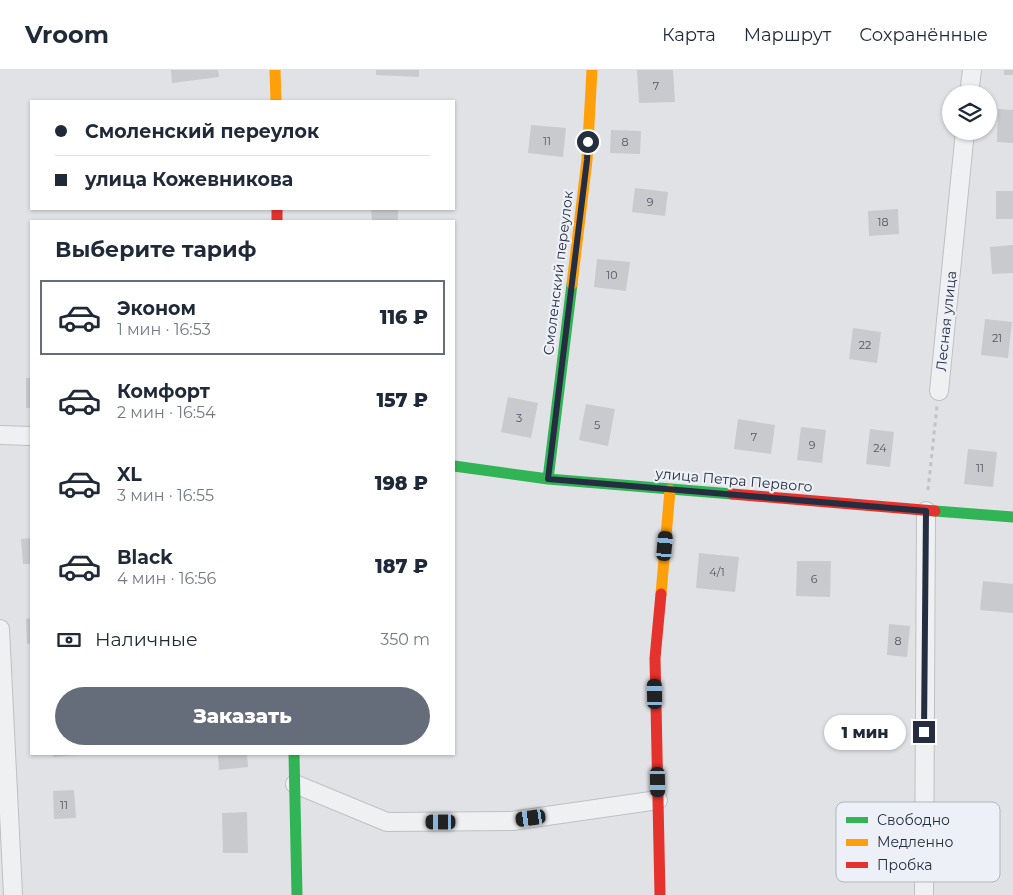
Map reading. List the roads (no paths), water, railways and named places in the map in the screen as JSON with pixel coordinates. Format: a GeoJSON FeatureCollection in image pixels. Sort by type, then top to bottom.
{"type":"FeatureCollection","features":[{"type":"Feature","properties":{"kind":"street"},"geometry":{"type":"LineString","coordinates":[[276,70],[276,100]]}},
{"type":"Feature","properties":{"kind":"street","name":"Смоленский переулок"},"geometry":{"type":"LineString","coordinates":[[548,479],[587,160],[592,70]]}},
{"type":"Feature","properties":{"kind":"street"},"geometry":{"type":"LineString","coordinates":[[970,85],[972,70]]}},
{"type":"Feature","properties":{"kind":"street","name":"Лесная улица"},"geometry":{"type":"LineString","coordinates":[[939,391],[964,140]]}},
{"type":"Feature","properties":{"kind":"street"},"geometry":{"type":"LineString","coordinates":[[0,436],[30,436]]}},
{"type":"Feature","properties":{"kind":"street","name":"улица Петра Первого"},"geometry":{"type":"LineString","coordinates":[[455,466],[548,479],[1013,517]]}},
{"type":"Feature","properties":{"kind":"street"},"geometry":{"type":"LineString","coordinates":[[660,895],[655,658],[670,490]]}},
{"type":"Feature","properties":{"kind":"street"},"geometry":{"type":"LineString","coordinates":[[924,802],[926,511]]}},
{"type":"Feature","properties":{"kind":"street"},"geometry":{"type":"LineString","coordinates":[[0,629],[13,895]]}},
{"type":"Feature","properties":{"kind":"street"},"geometry":{"type":"LineString","coordinates":[[294,755],[297,895]]}},
{"type":"Feature","properties":{"kind":"street"},"geometry":{"type":"LineString","coordinates":[[295,784],[387,822],[512,821],[658,800]]}},
{"type":"Feature","properties":{"kind":"street"},"geometry":{"type":"LineString","coordinates":[[924,882],[924,895]]}}]}
